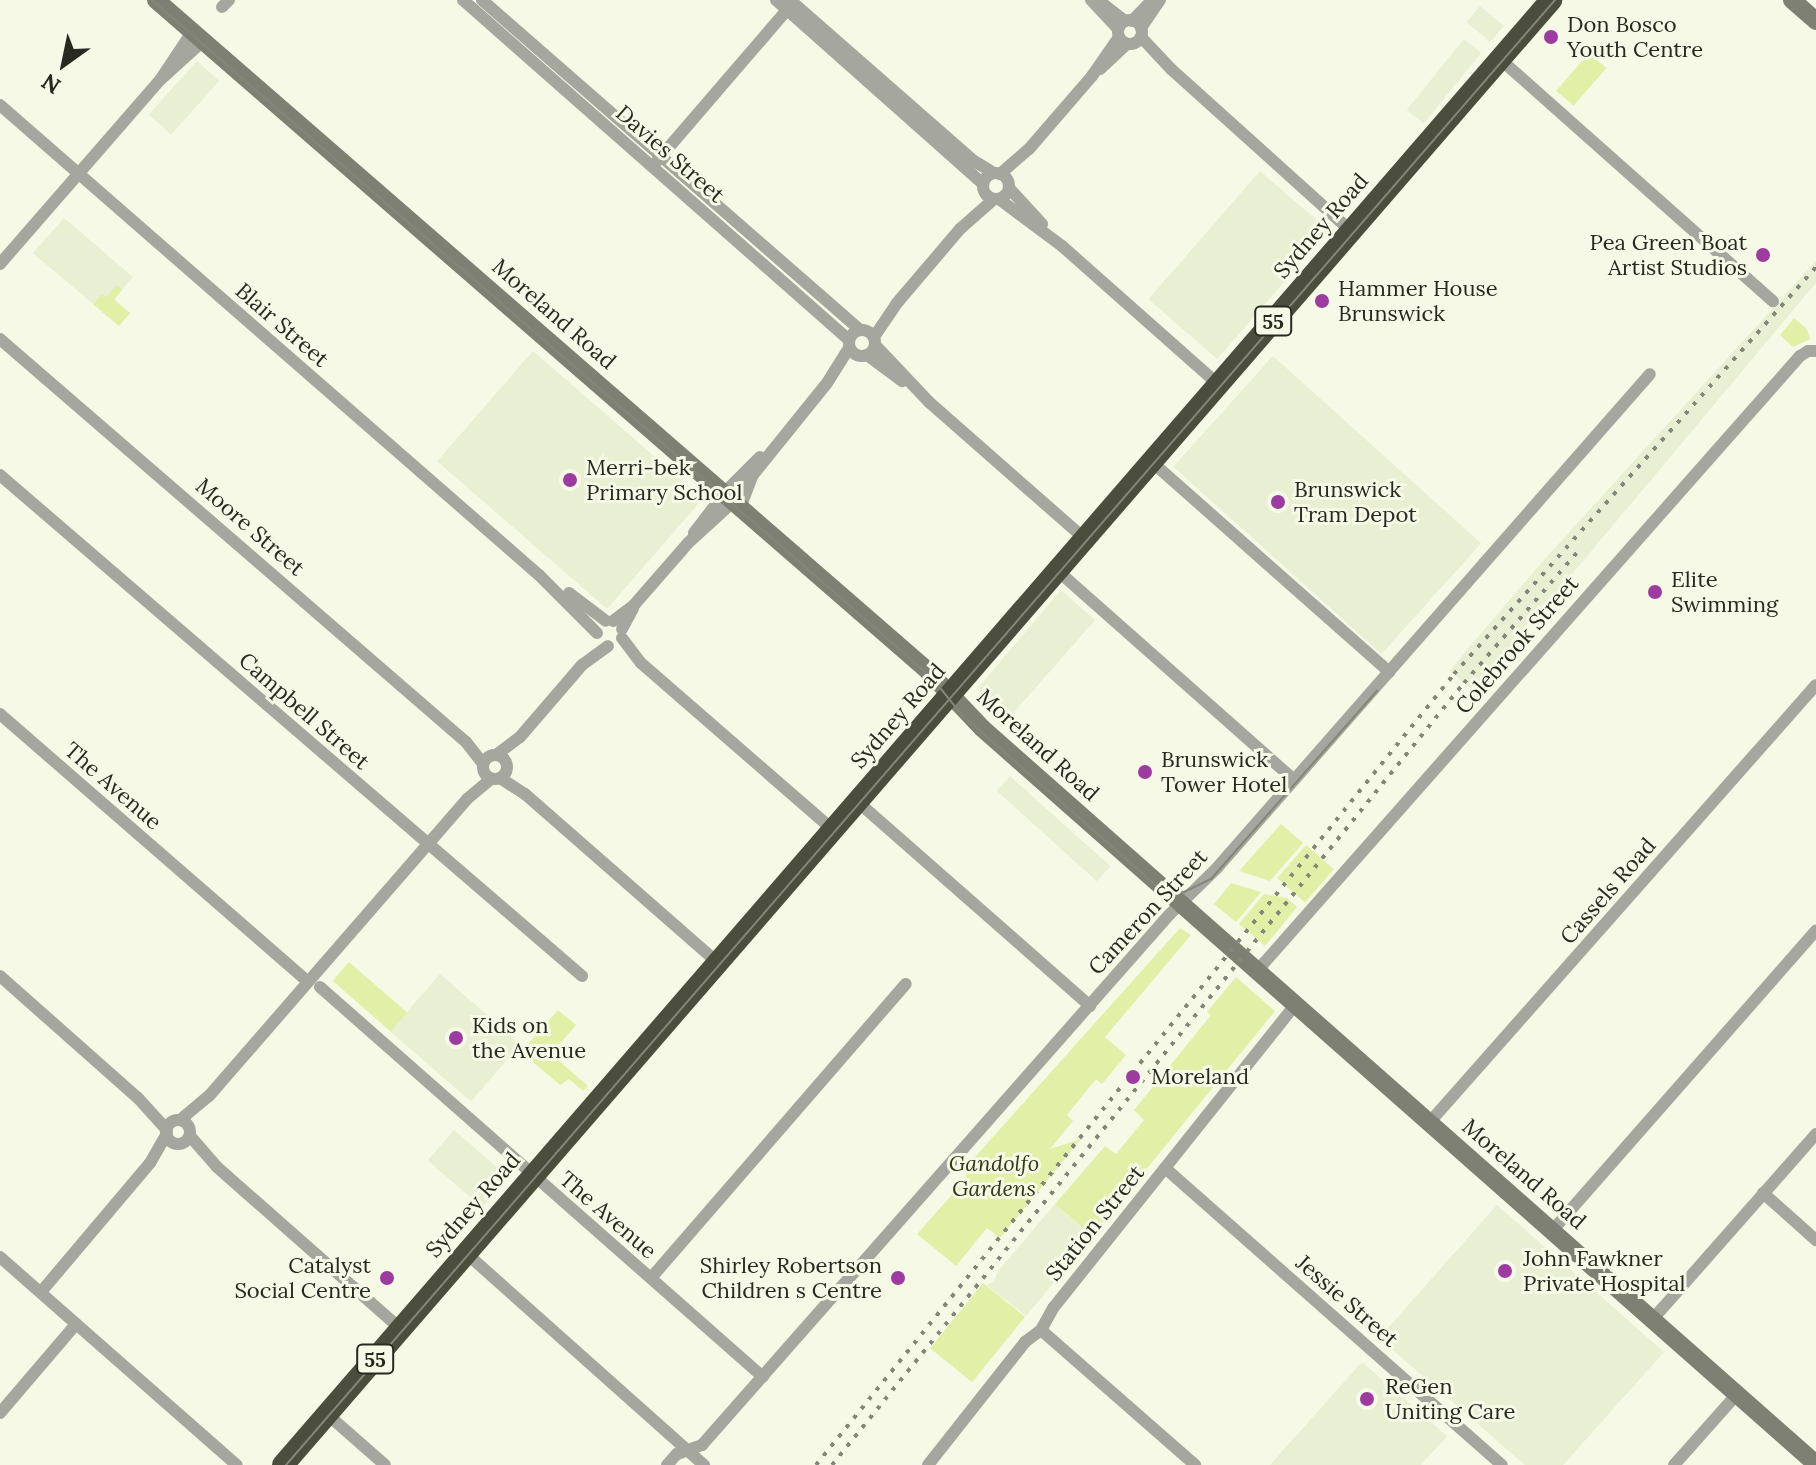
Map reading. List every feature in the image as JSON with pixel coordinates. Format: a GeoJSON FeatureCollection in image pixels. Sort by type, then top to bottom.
{"type":"FeatureCollection","features":[{"type":"Feature","properties":{"kind":"highway","name":"Sydney Road"},"geometry":{"type":"LineString","coordinates":[[283,1465],[1551,0]]}},
{"type":"Feature","properties":{"kind":"main road","name":"Moreland Road"},"geometry":{"type":"LineString","coordinates":[[156,0],[927,670],[972,720],[1816,1464]]}},
{"type":"Feature","properties":{"kind":"main road"},"geometry":{"type":"LineString","coordinates":[[1792,0],[1816,21]]}},
{"type":"Feature","properties":{"kind":"street","name":"Davies Street"},"geometry":{"type":"LineString","coordinates":[[463,0],[657,161]]}},
{"type":"Feature","properties":{"kind":"street","name":"Davies Street"},"geometry":{"type":"LineString","coordinates":[[482,0],[657,161],[1085,539]]}},
{"type":"Feature","properties":{"kind":"street"},"geometry":{"type":"LineString","coordinates":[[776,0],[790,4],[974,161],[1003,179],[1062,246]]}},
{"type":"Feature","properties":{"kind":"street"},"geometry":{"type":"LineString","coordinates":[[1091,0],[1351,231]]}},
{"type":"Feature","properties":{"kind":"street"},"geometry":{"type":"LineString","coordinates":[[1098,0],[1130,32]]}},
{"type":"Feature","properties":{"kind":"street"},"geometry":{"type":"LineString","coordinates":[[1130,32],[1152,0]]}},
{"type":"Feature","properties":{"kind":"street"},"geometry":{"type":"LineString","coordinates":[[732,501],[862,342],[1160,0]]}},
{"type":"Feature","properties":{"kind":"street"},"geometry":{"type":"LineString","coordinates":[[657,161],[790,4]]}},
{"type":"Feature","properties":{"kind":"street"},"geometry":{"type":"LineString","coordinates":[[790,4],[990,193],[1062,246],[1219,385]]}},
{"type":"Feature","properties":{"kind":"street"},"geometry":{"type":"LineString","coordinates":[[0,264],[197,36]]}},
{"type":"Feature","properties":{"kind":"street"},"geometry":{"type":"LineString","coordinates":[[1500,59],[1773,301]]}},
{"type":"Feature","properties":{"kind":"street","name":"Blair Street"},"geometry":{"type":"LineString","coordinates":[[0,105],[539,575],[613,633],[641,663],[833,830]]}},
{"type":"Feature","properties":{"kind":"street"},"geometry":{"type":"LineString","coordinates":[[990,193],[1003,179]]}},
{"type":"Feature","properties":{"kind":"street","name":"Moore Street"},"geometry":{"type":"LineString","coordinates":[[2,340],[718,963]]}},
{"type":"Feature","properties":{"kind":"street","name":"Colebrook Street"},"geometry":{"type":"LineString","coordinates":[[1257,971],[1800,356],[1813,350]]}},
{"type":"Feature","properties":{"kind":"street","name":"Cameron Street"},"geometry":{"type":"LineString","coordinates":[[667,1465],[677,1454],[702,1445],[1180,903],[1212,873],[1650,374]]}},
{"type":"Feature","properties":{"kind":"street"},"geometry":{"type":"LineString","coordinates":[[41,1292],[209,1096],[314,984],[427,845],[688,543],[732,501],[779,440]]}},
{"type":"Feature","properties":{"kind":"street"},"geometry":{"type":"LineString","coordinates":[[1152,462],[1389,672]]}},
{"type":"Feature","properties":{"kind":"street","name":"Campbell Street"},"geometry":{"type":"LineString","coordinates":[[0,475],[582,976]]}},
{"type":"Feature","properties":{"kind":"street"},"geometry":{"type":"LineString","coordinates":[[1058,571],[1294,780]]}},
{"type":"Feature","properties":{"kind":"street","name":"Blair Street"},"geometry":{"type":"LineString","coordinates":[[539,575],[597,634],[613,633]]}},
{"type":"Feature","properties":{"kind":"street"},"geometry":{"type":"LineString","coordinates":[[582,665],[597,634]]}},
{"type":"Feature","properties":{"kind":"street","name":"Cassels Road"},"geometry":{"type":"LineString","coordinates":[[1429,1123],[1816,685]]}},
{"type":"Feature","properties":{"kind":"street","name":"The Avenue"},"geometry":{"type":"LineString","coordinates":[[0,714],[763,1377]]}},
{"type":"Feature","properties":{"kind":"street"},"geometry":{"type":"LineString","coordinates":[[858,802],[1090,1006]]}},
{"type":"Feature","properties":{"kind":"street"},"geometry":{"type":"LineString","coordinates":[[1552,1231],[1816,931]]}},
{"type":"Feature","properties":{"kind":"street"},"geometry":{"type":"LineString","coordinates":[[0,976],[401,1329]]}},
{"type":"Feature","properties":{"kind":"street"},"geometry":{"type":"LineString","coordinates":[[651,1278],[906,984]]}},
{"type":"Feature","properties":{"kind":"street","name":"Station Street"},"geometry":{"type":"LineString","coordinates":[[928,1465],[1025,1342],[1041,1330],[1054,1307],[1295,1005]]}},
{"type":"Feature","properties":{"kind":"street"},"geometry":{"type":"LineString","coordinates":[[1652,1320],[1816,1134]]}},
{"type":"Feature","properties":{"kind":"street","name":"Jessie Street"},"geometry":{"type":"LineString","coordinates":[[1165,1168],[1502,1465]]}},
{"type":"Feature","properties":{"kind":"street"},"geometry":{"type":"LineString","coordinates":[[1763,1193],[1816,1240]]}},
{"type":"Feature","properties":{"kind":"street"},"geometry":{"type":"LineString","coordinates":[[466,1253],[704,1465]]}},
{"type":"Feature","properties":{"kind":"street"},"geometry":{"type":"LineString","coordinates":[[0,1257],[237,1465]]}},
{"type":"Feature","properties":{"kind":"street"},"geometry":{"type":"LineString","coordinates":[[0,1413],[76,1324]]}},
{"type":"Feature","properties":{"kind":"street"},"geometry":{"type":"LineString","coordinates":[[1041,1330],[1195,1465]]}},
{"type":"Feature","properties":{"kind":"street"},"geometry":{"type":"LineString","coordinates":[[1674,1465],[1737,1394]]}},
{"type":"Feature","properties":{"kind":"street"},"geometry":{"type":"LineString","coordinates":[[327,1414],[385,1465]]}},
{"type":"Feature","properties":{"kind":"shaded area"},"geometry":{"type":"Polygon","coordinates":[[[1480,6],[1504,26],[1490,42],[1467,22],[1480,6]]]}},
{"type":"Feature","properties":{"kind":"shaded area"},"geometry":{"type":"Polygon","coordinates":[[[1464,39],[1481,53],[1424,124],[1407,110],[1464,39]]]}},
{"type":"Feature","properties":{"kind":"shaded area"},"geometry":{"type":"Polygon","coordinates":[[[197,61],[219,81],[171,135],[149,115],[197,61]]]}},
{"type":"Feature","properties":{"kind":"shaded area"},"geometry":{"type":"Polygon","coordinates":[[[1260,171],[1329,231],[1217,359],[1148,299],[1260,171]]]}},
{"type":"Feature","properties":{"kind":"shaded area"},"geometry":{"type":"Polygon","coordinates":[[[64,218],[133,277],[114,299],[130,313],[119,326],[33,253],[64,218]]]}},
{"type":"Feature","properties":{"kind":"shaded area"},"geometry":{"type":"Polygon","coordinates":[[[1816,261],[1816,283],[1474,691],[1450,671],[1543,561],[1816,261]]]}},
{"type":"Feature","properties":{"kind":"shaded area","name":"Merri-bek Primary School"},"geometry":{"type":"Polygon","coordinates":[[[533,351],[703,499],[607,609],[437,461],[533,351]]]}},
{"type":"Feature","properties":{"kind":"shaded area","name":"Brunswick Tram Depot"},"geometry":{"type":"Polygon","coordinates":[[[1273,356],[1481,543],[1381,654],[1173,467],[1273,356]]]}},
{"type":"Feature","properties":{"kind":"shaded area"},"geometry":{"type":"Polygon","coordinates":[[[1061,590],[1095,620],[1009,718],[1031,737],[1026,743],[985,707],[979,687],[1061,590]]]}},
{"type":"Feature","properties":{"kind":"shaded area"},"geometry":{"type":"Polygon","coordinates":[[[1010,776],[1110,866],[1097,881],[997,791],[1010,776]]]}},
{"type":"Feature","properties":{"kind":"shaded area","name":"Kids on the Avenue"},"geometry":{"type":"Polygon","coordinates":[[[440,974],[521,1044],[471,1102],[390,1031],[440,974]]]}},
{"type":"Feature","properties":{"kind":"shaded area"},"geometry":{"type":"Polygon","coordinates":[[[454,1130],[508,1177],[482,1207],[428,1160],[454,1130]]]}},
{"type":"Feature","properties":{"kind":"shaded area"},"geometry":{"type":"Polygon","coordinates":[[[1055,1204],[1092,1237],[1026,1316],[986,1285],[993,1282],[999,1270],[1055,1204]]]}},
{"type":"Feature","properties":{"kind":"shaded area","name":"John Fawkner Private Hospital"},"geometry":{"type":"Polygon","coordinates":[[[1497,1205],[1664,1352],[1563,1465],[1525,1465],[1379,1338],[1497,1205]]]}},
{"type":"Feature","properties":{"kind":"shaded area","name":"ReGen Uniting Care"},"geometry":{"type":"Polygon","coordinates":[[[1362,1362],[1447,1436],[1421,1465],[1270,1465],[1362,1362]]]}},
{"type":"Feature","properties":{"kind":"green space"},"geometry":{"type":"Polygon","coordinates":[[[1589,53],[1606,68],[1574,106],[1556,91],[1589,53]]]}},
{"type":"Feature","properties":{"kind":"green space"},"geometry":{"type":"Polygon","coordinates":[[[117,285],[122,290],[114,300],[130,313],[119,326],[93,304],[102,294],[106,297],[117,285]]]}},
{"type":"Feature","properties":{"kind":"green space"},"geometry":{"type":"Polygon","coordinates":[[[1794,318],[1807,329],[1810,339],[1793,347],[1780,335],[1794,318]]]}},
{"type":"Feature","properties":{"kind":"green space"},"geometry":{"type":"Polygon","coordinates":[[[1281,824],[1303,843],[1270,881],[1239,871],[1281,824]]]}},
{"type":"Feature","properties":{"kind":"green space"},"geometry":{"type":"Polygon","coordinates":[[[1306,845],[1334,869],[1305,902],[1277,878],[1306,845]]]}},
{"type":"Feature","properties":{"kind":"green space"},"geometry":{"type":"Polygon","coordinates":[[[1231,883],[1261,892],[1236,922],[1214,904],[1231,883]]]}},
{"type":"Feature","properties":{"kind":"green space"},"geometry":{"type":"Polygon","coordinates":[[[1264,894],[1287,898],[1297,907],[1265,946],[1239,924],[1264,894]]]}},
{"type":"Feature","properties":{"kind":"green space","name":"Gandolfo Gardens"},"geometry":{"type":"Polygon","coordinates":[[[1180,928],[1191,935],[1105,1037],[1126,1055],[1102,1084],[1096,1079],[1067,1115],[1073,1121],[1050,1149],[1081,1139],[1000,1238],[987,1228],[956,1266],[917,1234],[966,1179],[966,1167],[1180,928]]]}},
{"type":"Feature","properties":{"kind":"green space"},"geometry":{"type":"Polygon","coordinates":[[[349,962],[407,1013],[391,1031],[333,981],[349,962]]]}},
{"type":"Feature","properties":{"kind":"green space","name":"Gandolfo Gardens"},"geometry":{"type":"Polygon","coordinates":[[[1236,977],[1275,1011],[1092,1236],[1055,1204],[1105,1146],[1116,1154],[1144,1120],[1134,1110],[1211,1015],[1207,1012],[1236,977]]]}},
{"type":"Feature","properties":{"kind":"green space"},"geometry":{"type":"Polygon","coordinates":[[[558,1010],[576,1025],[551,1054],[588,1086],[583,1091],[569,1079],[560,1085],[521,1052],[558,1010]]]}},
{"type":"Feature","properties":{"kind":"green space"},"geometry":{"type":"Polygon","coordinates":[[[983,1283],[1025,1317],[972,1382],[930,1348],[983,1283]]]}},
{"type":"Feature","properties":{"kind":"tram line"},"geometry":{"type":"LineString","coordinates":[[152,0],[864,618],[933,679],[961,714],[1157,886],[1184,892],[1211,879],[1377,691]]}},
{"type":"Feature","properties":{"kind":"tram line"},"geometry":{"type":"LineString","coordinates":[[286,1465],[1555,0]]}},
{"type":"Feature","properties":{"kind":"railway"},"geometry":{"type":"LineString","coordinates":[[816,1465],[1454,674],[1816,267]]}},
{"type":"Feature","properties":{"kind":"railway"},"geometry":{"type":"LineString","coordinates":[[832,1465],[1464,683],[1581,548]]}},
{"type":"Feature","properties":{"kind":"place","name":"Don Bosco Youth Centre"},"geometry":{"type":"Point","coordinates":[1551,37]}},
{"type":"Feature","properties":{"kind":"place","name":"Pea Green Boat Artist Studios"},"geometry":{"type":"Point","coordinates":[1763,255]}},
{"type":"Feature","properties":{"kind":"place","name":"Hammer House Brunswick"},"geometry":{"type":"Point","coordinates":[1322,301]}},
{"type":"Feature","properties":{"kind":"place","name":"Merri-bek Primary School"},"geometry":{"type":"Point","coordinates":[570,480]}},
{"type":"Feature","properties":{"kind":"place","name":"Brunswick Tram Depot"},"geometry":{"type":"Point","coordinates":[1278,502]}},
{"type":"Feature","properties":{"kind":"place","name":"Elite Swimming"},"geometry":{"type":"Point","coordinates":[1655,592]}},
{"type":"Feature","properties":{"kind":"place","name":"Brunswick Tower Hotel"},"geometry":{"type":"Point","coordinates":[1145,772]}},
{"type":"Feature","properties":{"kind":"place","name":"Kids on the Avenue"},"geometry":{"type":"Point","coordinates":[456,1038]}},
{"type":"Feature","properties":{"kind":"place","name":"Moreland"},"geometry":{"type":"Point","coordinates":[1133,1077]}},
{"type":"Feature","properties":{"kind":"place","name":"John Fawkner Private Hospital"},"geometry":{"type":"Point","coordinates":[1505,1271]}},
{"type":"Feature","properties":{"kind":"place","name":"Catalyst Social Centre"},"geometry":{"type":"Point","coordinates":[387,1278]}},
{"type":"Feature","properties":{"kind":"place","name":"Shirley Robertson Children s Centre"},"geometry":{"type":"Point","coordinates":[898,1278]}},
{"type":"Feature","properties":{"kind":"place","name":"ReGen Uniting Care"},"geometry":{"type":"Point","coordinates":[1367,1399]}}]}
